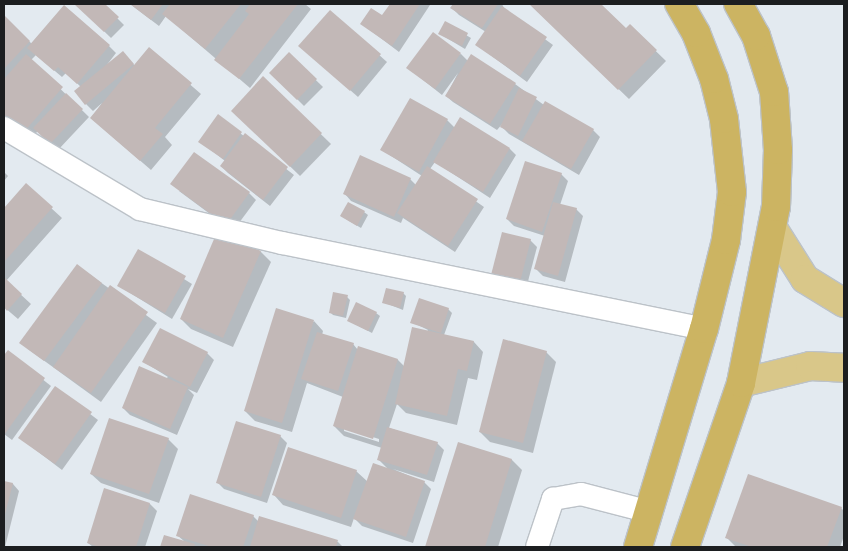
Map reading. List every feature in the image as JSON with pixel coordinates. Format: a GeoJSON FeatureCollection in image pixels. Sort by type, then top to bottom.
{"type":"FeatureCollection","features":[{"type":"Feature","properties":{"kind":"highway"},"geometry":{"type":"LineString","coordinates":[[638,547],[704,329],[726,240],[732,192],[724,119],[714,79],[696,33],[679,4]]}},
{"type":"Feature","properties":{"kind":"highway"},"geometry":{"type":"LineString","coordinates":[[685,547],[741,383],[774,230],[778,150],[774,92],[756,36],[738,4]]}},
{"type":"Feature","properties":{"kind":"main road"},"geometry":{"type":"LineString","coordinates":[[774,230],[805,279],[844,303]]}},
{"type":"Feature","properties":{"kind":"main road"},"geometry":{"type":"LineString","coordinates":[[741,383],[810,366],[844,368]]}},
{"type":"Feature","properties":{"kind":"street"},"geometry":{"type":"LineString","coordinates":[[4,128],[140,210],[282,243],[704,329]]}},
{"type":"Feature","properties":{"kind":"street"},"geometry":{"type":"LineString","coordinates":[[537,547],[553,500],[581,494],[650,512]]}},
{"type":"Feature","properties":{"kind":"building"},"geometry":{"type":"Polygon","coordinates":[[[74,4],[105,4],[119,17],[104,32],[74,4]]]}},
{"type":"Feature","properties":{"kind":"building"},"geometry":{"type":"Polygon","coordinates":[[[130,4],[163,4],[151,20],[130,4]]]}},
{"type":"Feature","properties":{"kind":"building"},"geometry":{"type":"Polygon","coordinates":[[[170,4],[241,4],[205,49],[162,14],[170,4]]]}},
{"type":"Feature","properties":{"kind":"building"},"geometry":{"type":"Polygon","coordinates":[[[250,4],[298,4],[239,79],[214,60],[249,14],[245,11],[250,4]]]}},
{"type":"Feature","properties":{"kind":"building"},"geometry":{"type":"Polygon","coordinates":[[[390,4],[420,4],[392,46],[360,24],[371,8],[382,15],[390,4]]]}},
{"type":"Feature","properties":{"kind":"building"},"geometry":{"type":"Polygon","coordinates":[[[453,4],[498,4],[482,28],[450,8],[453,4]]]}},
{"type":"Feature","properties":{"kind":"building"},"geometry":{"type":"Polygon","coordinates":[[[529,4],[601,4],[626,28],[630,24],[657,50],[618,90],[529,4]]]}},
{"type":"Feature","properties":{"kind":"building"},"geometry":{"type":"Polygon","coordinates":[[[64,5],[110,45],[77,84],[58,67],[54,71],[27,48],[64,5]]]}},
{"type":"Feature","properties":{"kind":"building"},"geometry":{"type":"Polygon","coordinates":[[[502,6],[547,37],[520,76],[475,45],[502,6]]]}},
{"type":"Feature","properties":{"kind":"building"},"geometry":{"type":"Polygon","coordinates":[[[330,10],[381,54],[350,91],[298,46],[330,10]]]}},
{"type":"Feature","properties":{"kind":"building"},"geometry":{"type":"Polygon","coordinates":[[[4,15],[30,41],[4,69],[4,15]]]}},
{"type":"Feature","properties":{"kind":"building"},"geometry":{"type":"Polygon","coordinates":[[[445,21],[468,33],[462,46],[438,34],[445,21]]]}},
{"type":"Feature","properties":{"kind":"building"},"geometry":{"type":"Polygon","coordinates":[[[433,32],[461,53],[435,89],[406,68],[433,32]]]}},
{"type":"Feature","properties":{"kind":"building"},"geometry":{"type":"Polygon","coordinates":[[[149,47],[192,83],[155,128],[163,134],[140,161],[90,118],[149,47]]]}},
{"type":"Feature","properties":{"kind":"building"},"geometry":{"type":"Polygon","coordinates":[[[123,51],[134,64],[85,105],[74,91],[123,51]]]}},
{"type":"Feature","properties":{"kind":"building"},"geometry":{"type":"Polygon","coordinates":[[[289,52],[317,79],[297,100],[269,73],[289,52]]]}},
{"type":"Feature","properties":{"kind":"building"},"geometry":{"type":"Polygon","coordinates":[[[26,54],[63,87],[23,133],[4,116],[4,79],[26,54]]]}},
{"type":"Feature","properties":{"kind":"building"},"geometry":{"type":"Polygon","coordinates":[[[471,54],[516,83],[490,124],[445,96],[471,54]]]}},
{"type":"Feature","properties":{"kind":"building"},"geometry":{"type":"Polygon","coordinates":[[[263,76],[322,133],[290,167],[231,111],[263,76]]]}},
{"type":"Feature","properties":{"kind":"building"},"geometry":{"type":"Polygon","coordinates":[[[519,88],[537,97],[518,136],[500,127],[519,88]]]}},
{"type":"Feature","properties":{"kind":"building"},"geometry":{"type":"Polygon","coordinates":[[[66,93],[83,109],[50,144],[33,128],[66,93]]]}},
{"type":"Feature","properties":{"kind":"building"},"geometry":{"type":"Polygon","coordinates":[[[410,98],[448,119],[419,172],[380,150],[410,98]]]}},
{"type":"Feature","properties":{"kind":"building"},"geometry":{"type":"Polygon","coordinates":[[[545,101],[594,129],[571,169],[522,141],[545,101]]]}},
{"type":"Feature","properties":{"kind":"building"},"geometry":{"type":"Polygon","coordinates":[[[218,114],[242,132],[223,159],[198,142],[218,114]]]}},
{"type":"Feature","properties":{"kind":"building"},"geometry":{"type":"Polygon","coordinates":[[[460,117],[510,148],[483,192],[433,162],[460,117]]]}},
{"type":"Feature","properties":{"kind":"building"},"geometry":{"type":"Polygon","coordinates":[[[245,133],[288,167],[263,200],[220,166],[245,133]]]}},
{"type":"Feature","properties":{"kind":"building"},"geometry":{"type":"Polygon","coordinates":[[[194,152],[250,192],[226,225],[170,184],[194,152]]]}},
{"type":"Feature","properties":{"kind":"building"},"geometry":{"type":"Polygon","coordinates":[[[360,155],[411,178],[394,217],[343,194],[360,155]]]}},
{"type":"Feature","properties":{"kind":"building"},"geometry":{"type":"Polygon","coordinates":[[[525,161],[562,173],[542,232],[506,219],[525,161]]]}},
{"type":"Feature","properties":{"kind":"building"},"geometry":{"type":"Polygon","coordinates":[[[427,166],[478,199],[448,246],[397,213],[427,166]]]}},
{"type":"Feature","properties":{"kind":"building"},"geometry":{"type":"Polygon","coordinates":[[[26,183],[53,207],[4,262],[4,208],[26,183]]]}},
{"type":"Feature","properties":{"kind":"building"},"geometry":{"type":"Polygon","coordinates":[[[348,202],[365,211],[357,226],[340,216],[348,202]]]}},
{"type":"Feature","properties":{"kind":"building"},"geometry":{"type":"Polygon","coordinates":[[[553,202],[577,208],[558,276],[534,269],[553,202]]]}},
{"type":"Feature","properties":{"kind":"building"},"geometry":{"type":"Polygon","coordinates":[[[217,232],[261,251],[223,338],[180,319],[217,232]]]}},
{"type":"Feature","properties":{"kind":"building"},"geometry":{"type":"Polygon","coordinates":[[[502,232],[531,239],[520,282],[491,275],[502,232]]]}},
{"type":"Feature","properties":{"kind":"building"},"geometry":{"type":"Polygon","coordinates":[[[138,249],[186,276],[165,313],[117,286],[138,249]]]}},
{"type":"Feature","properties":{"kind":"building"},"geometry":{"type":"Polygon","coordinates":[[[77,264],[102,283],[44,361],[19,343],[77,264]]]}},
{"type":"Feature","properties":{"kind":"building"},"geometry":{"type":"Polygon","coordinates":[[[4,277],[22,294],[7,311],[4,307],[4,277]]]}},
{"type":"Feature","properties":{"kind":"building"},"geometry":{"type":"Polygon","coordinates":[[[110,285],[148,312],[91,393],[53,367],[110,285]]]}},
{"type":"Feature","properties":{"kind":"building"},"geometry":{"type":"Polygon","coordinates":[[[386,288],[404,292],[400,308],[382,303],[386,288]]]}},
{"type":"Feature","properties":{"kind":"building"},"geometry":{"type":"Polygon","coordinates":[[[333,292],[348,295],[343,316],[329,313],[333,292]]]}},
{"type":"Feature","properties":{"kind":"building"},"geometry":{"type":"Polygon","coordinates":[[[419,298],[449,308],[441,333],[410,323],[419,298]]]}},
{"type":"Feature","properties":{"kind":"building"},"geometry":{"type":"Polygon","coordinates":[[[356,302],[377,312],[368,331],[347,321],[356,302]]]}},
{"type":"Feature","properties":{"kind":"building"},"geometry":{"type":"Polygon","coordinates":[[[276,308],[314,320],[282,423],[244,411],[276,308]]]}},
{"type":"Feature","properties":{"kind":"building"},"geometry":{"type":"Polygon","coordinates":[[[412,327],[474,341],[467,371],[458,369],[447,416],[395,404],[412,327]]]}},
{"type":"Feature","properties":{"kind":"building"},"geometry":{"type":"Polygon","coordinates":[[[160,328],[208,352],[190,387],[142,362],[160,328]]]}},
{"type":"Feature","properties":{"kind":"building"},"geometry":{"type":"Polygon","coordinates":[[[317,332],[354,343],[338,391],[301,379],[317,332]]]}},
{"type":"Feature","properties":{"kind":"building"},"geometry":{"type":"Polygon","coordinates":[[[503,339],[547,351],[523,443],[479,432],[503,339]]]}},
{"type":"Feature","properties":{"kind":"building"},"geometry":{"type":"Polygon","coordinates":[[[358,346],[398,359],[373,439],[333,426],[358,346]]]}},
{"type":"Feature","properties":{"kind":"building"},"geometry":{"type":"Polygon","coordinates":[[[8,350],[45,378],[4,435],[4,355],[8,350]]]}},
{"type":"Feature","properties":{"kind":"building"},"geometry":{"type":"Polygon","coordinates":[[[139,366],[188,387],[170,429],[122,408],[139,366]]]}},
{"type":"Feature","properties":{"kind":"building"},"geometry":{"type":"Polygon","coordinates":[[[55,386],[92,412],[55,464],[18,438],[55,386]]]}},
{"type":"Feature","properties":{"kind":"building"},"geometry":{"type":"Polygon","coordinates":[[[109,418],[169,438],[149,494],[90,474],[109,418]]]}},
{"type":"Feature","properties":{"kind":"building"},"geometry":{"type":"Polygon","coordinates":[[[236,421],[281,435],[261,497],[216,483],[236,421]]]}},
{"type":"Feature","properties":{"kind":"building"},"geometry":{"type":"Polygon","coordinates":[[[387,427],[438,442],[427,475],[377,460],[387,427]]]}},
{"type":"Feature","properties":{"kind":"building"},"geometry":{"type":"Polygon","coordinates":[[[458,442],[512,459],[485,547],[425,547],[458,442]]]}},
{"type":"Feature","properties":{"kind":"building"},"geometry":{"type":"Polygon","coordinates":[[[288,447],[357,470],[341,518],[272,495],[288,447]]]}},
{"type":"Feature","properties":{"kind":"building"},"geometry":{"type":"Polygon","coordinates":[[[373,463],[425,481],[406,537],[353,519],[373,463]]]}},
{"type":"Feature","properties":{"kind":"building"},"geometry":{"type":"Polygon","coordinates":[[[748,474],[842,507],[827,547],[752,547],[725,538],[748,474]]]}},
{"type":"Feature","properties":{"kind":"building"},"geometry":{"type":"Polygon","coordinates":[[[4,481],[13,483],[4,518],[4,481]]]}},
{"type":"Feature","properties":{"kind":"building"},"geometry":{"type":"Polygon","coordinates":[[[104,488],[150,503],[136,547],[99,547],[87,543],[104,488]]]}},
{"type":"Feature","properties":{"kind":"building"},"geometry":{"type":"Polygon","coordinates":[[[190,494],[254,515],[243,547],[212,547],[176,536],[190,494]]]}},
{"type":"Feature","properties":{"kind":"building"},"geometry":{"type":"Polygon","coordinates":[[[259,516],[338,540],[336,547],[250,547],[259,516]]]}},
{"type":"Feature","properties":{"kind":"building"},"geometry":{"type":"Polygon","coordinates":[[[164,535],[195,544],[194,547],[160,547],[164,535]]]}}]}
